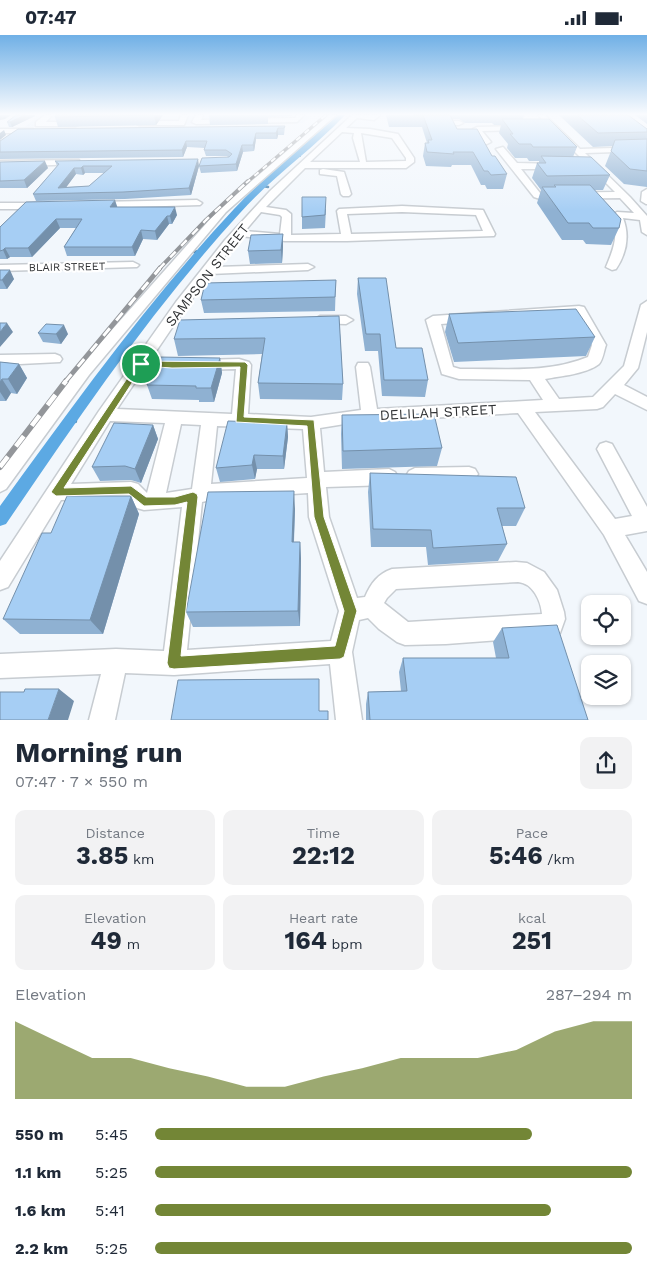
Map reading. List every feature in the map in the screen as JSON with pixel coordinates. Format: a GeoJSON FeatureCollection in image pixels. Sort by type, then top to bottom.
{"type":"FeatureCollection","features":[{"type":"Feature","properties":{"kind":"street"},"geometry":{"type":"LineString","coordinates":[[0,484],[84,371],[223,210],[296,147]]}},
{"type":"Feature","properties":{"kind":"street","name":"SAMPSON STREET"},"geometry":{"type":"LineString","coordinates":[[0,580],[105,415],[207,271],[259,209],[322,147]]}},
{"type":"Feature","properties":{"kind":"street"},"geometry":{"type":"LineString","coordinates":[[359,147],[363,161]]}},
{"type":"Feature","properties":{"kind":"street"},"geometry":{"type":"LineString","coordinates":[[299,168],[408,164],[410,158],[402,147]]}},
{"type":"Feature","properties":{"kind":"street"},"geometry":{"type":"LineString","coordinates":[[573,147],[588,166],[625,197],[646,221],[647,232]]}},
{"type":"Feature","properties":{"kind":"street"},"geometry":{"type":"LineString","coordinates":[[591,147],[595,150]]}},
{"type":"Feature","properties":{"kind":"street"},"geometry":{"type":"LineString","coordinates":[[500,149],[537,195],[647,198]]}},
{"type":"Feature","properties":{"kind":"street"},"geometry":{"type":"LineString","coordinates":[[577,151],[647,149]]}},
{"type":"Feature","properties":{"kind":"street"},"geometry":{"type":"LineString","coordinates":[[0,163],[86,162]]}},
{"type":"Feature","properties":{"kind":"street"},"geometry":{"type":"LineString","coordinates":[[515,166],[564,166]]}},
{"type":"Feature","properties":{"kind":"street"},"geometry":{"type":"LineString","coordinates":[[299,168],[341,174],[346,194]]}},
{"type":"Feature","properties":{"kind":"street"},"geometry":{"type":"LineString","coordinates":[[88,205],[196,203]]}},
{"type":"Feature","properties":{"kind":"street"},"geometry":{"type":"LineString","coordinates":[[0,207],[49,206]]}},
{"type":"Feature","properties":{"kind":"street"},"geometry":{"type":"LineString","coordinates":[[609,207],[617,215],[623,231],[612,267]]}},
{"type":"Feature","properties":{"kind":"street"},"geometry":{"type":"LineString","coordinates":[[259,209],[283,212],[287,216],[285,239]]}},
{"type":"Feature","properties":{"kind":"street"},"geometry":{"type":"LineString","coordinates":[[237,233],[285,239],[347,238],[371,224],[447,223],[394,223],[371,224],[342,211],[347,238]]}},
{"type":"Feature","properties":{"kind":"street"},"geometry":{"type":"LineString","coordinates":[[617,215],[642,217]]}},
{"type":"Feature","properties":{"kind":"street","name":"BLAIR STREET"},"geometry":{"type":"LineString","coordinates":[[0,268],[133,265]]}},
{"type":"Feature","properties":{"kind":"street"},"geometry":{"type":"LineString","coordinates":[[207,271],[308,267]]}},
{"type":"Feature","properties":{"kind":"street","name":"DELILAH STREET"},"geometry":{"type":"LineString","coordinates":[[105,415],[311,423],[370,415],[597,403],[631,368],[642,345],[647,305]]}},
{"type":"Feature","properties":{"kind":"street"},"geometry":{"type":"LineString","coordinates":[[579,310],[600,345],[594,360],[573,369],[535,375],[505,373],[459,374],[447,369],[433,320],[579,310]]}},
{"type":"Feature","properties":{"kind":"street"},"geometry":{"type":"LineString","coordinates":[[310,320],[346,320]]}},
{"type":"Feature","properties":{"kind":"street"},"geometry":{"type":"LineString","coordinates":[[168,324],[187,324]]}},
{"type":"Feature","properties":{"kind":"street"},"geometry":{"type":"LineString","coordinates":[[0,360],[54,359]]}},
{"type":"Feature","properties":{"kind":"street"},"geometry":{"type":"LineString","coordinates":[[141,364],[156,365]]}},
{"type":"Feature","properties":{"kind":"street"},"geometry":{"type":"LineString","coordinates":[[189,365],[244,365],[239,420]]}},
{"type":"Feature","properties":{"kind":"street"},"geometry":{"type":"LineString","coordinates":[[363,367],[370,415]]}},
{"type":"Feature","properties":{"kind":"street"},"geometry":{"type":"LineString","coordinates":[[535,375],[554,405]]}},
{"type":"Feature","properties":{"kind":"street"},"geometry":{"type":"LineString","coordinates":[[613,387],[647,404]]}},
{"type":"Feature","properties":{"kind":"street"},"geometry":{"type":"LineString","coordinates":[[522,407],[611,529],[647,593]]}},
{"type":"Feature","properties":{"kind":"street"},"geometry":{"type":"LineString","coordinates":[[155,501],[174,417]]}},
{"type":"Feature","properties":{"kind":"street"},"geometry":{"type":"LineString","coordinates":[[174,663],[197,496],[210,419]]}},
{"type":"Feature","properties":{"kind":"street"},"geometry":{"type":"LineString","coordinates":[[311,423],[319,517],[361,608],[386,621],[405,634],[446,633],[552,625],[554,619],[548,597],[539,582],[526,573],[392,579],[361,608],[340,653],[349,720]]}},
{"type":"Feature","properties":{"kind":"street"},"geometry":{"type":"LineString","coordinates":[[606,449],[646,522],[611,529]]}},
{"type":"Feature","properties":{"kind":"street"},"geometry":{"type":"LineString","coordinates":[[56,492],[131,490],[144,502],[175,501],[215,491],[469,474]]}},
{"type":"Feature","properties":{"kind":"street"},"geometry":{"type":"LineString","coordinates":[[0,666],[116,661],[174,663],[340,653]]}},
{"type":"Feature","properties":{"kind":"street"},"geometry":{"type":"LineString","coordinates":[[102,720],[116,661]]}},
{"type":"Feature","properties":{"kind":"building"},"geometry":{"type":"Polygon","coordinates":[[[0,147],[183,147],[182,150],[0,152],[0,147]]]}},
{"type":"Feature","properties":{"kind":"building"},"geometry":{"type":"Polygon","coordinates":[[[205,147],[241,147],[236,164],[199,166],[202,158],[229,157],[232,154],[226,150],[204,150],[205,147]]]}},
{"type":"Feature","properties":{"kind":"building"},"geometry":{"type":"Polygon","coordinates":[[[426,147],[487,147],[507,174],[491,175],[488,171],[484,171],[473,152],[453,152],[454,154],[427,152],[426,147]]]}},
{"type":"Feature","properties":{"kind":"building"},"geometry":{"type":"Polygon","coordinates":[[[612,147],[647,147],[647,171],[630,169],[611,151],[612,147]]]}},
{"type":"Feature","properties":{"kind":"building"},"geometry":{"type":"Polygon","coordinates":[[[541,156],[591,157],[610,175],[547,176],[537,163],[546,163],[541,156]]]}},
{"type":"Feature","properties":{"kind":"building"},"geometry":{"type":"Polygon","coordinates":[[[198,159],[189,188],[33,194],[59,164],[55,161],[198,159]],[[83,166],[81,168],[74,168],[58,188],[89,186],[112,166],[83,166]]]}},
{"type":"Feature","properties":{"kind":"building"},"geometry":{"type":"Polygon","coordinates":[[[45,161],[24,180],[0,181],[0,162],[45,161]]]}},
{"type":"Feature","properties":{"kind":"building"},"geometry":{"type":"Polygon","coordinates":[[[554,185],[590,185],[621,219],[619,228],[593,228],[589,223],[568,223],[542,187],[556,187],[554,185]]]}},
{"type":"Feature","properties":{"kind":"building"},"geometry":{"type":"Polygon","coordinates":[[[302,197],[326,197],[325,215],[302,217],[302,197]]]}},
{"type":"Feature","properties":{"kind":"building"},"geometry":{"type":"Polygon","coordinates":[[[115,200],[110,207],[175,207],[170,216],[167,216],[155,231],[141,230],[132,247],[64,247],[82,219],[56,219],[28,248],[5,248],[0,251],[0,227],[26,202],[115,200]]]}},
{"type":"Feature","properties":{"kind":"building"},"geometry":{"type":"Polygon","coordinates":[[[283,234],[281,250],[248,251],[251,235],[283,234]]]}},
{"type":"Feature","properties":{"kind":"building"},"geometry":{"type":"Polygon","coordinates":[[[0,270],[10,270],[2,280],[0,280],[0,270]]]}},
{"type":"Feature","properties":{"kind":"building"},"geometry":{"type":"Polygon","coordinates":[[[358,278],[386,278],[396,348],[422,348],[428,380],[384,380],[380,334],[366,334],[358,278]]]}},
{"type":"Feature","properties":{"kind":"building"},"geometry":{"type":"Polygon","coordinates":[[[336,280],[335,297],[201,300],[205,283],[336,280]]]}},
{"type":"Feature","properties":{"kind":"building"},"geometry":{"type":"Polygon","coordinates":[[[576,309],[595,337],[458,343],[449,314],[576,309]]]}},
{"type":"Feature","properties":{"kind":"building"},"geometry":{"type":"Polygon","coordinates":[[[339,316],[343,384],[258,383],[265,338],[174,339],[180,320],[339,316]]]}},
{"type":"Feature","properties":{"kind":"building"},"geometry":{"type":"Polygon","coordinates":[[[0,323],[7,323],[0,332],[0,323]]]}},
{"type":"Feature","properties":{"kind":"building"},"geometry":{"type":"Polygon","coordinates":[[[46,324],[64,325],[56,334],[38,333],[46,324]]]}},
{"type":"Feature","properties":{"kind":"building"},"geometry":{"type":"Polygon","coordinates":[[[158,357],[220,358],[211,388],[196,388],[196,386],[147,385],[158,357]]]}},
{"type":"Feature","properties":{"kind":"building"},"geometry":{"type":"Polygon","coordinates":[[[0,362],[19,364],[8,379],[2,379],[0,382],[0,362]]]}},
{"type":"Feature","properties":{"kind":"building"},"geometry":{"type":"Polygon","coordinates":[[[434,414],[442,448],[343,451],[342,415],[434,414]]]}},
{"type":"Feature","properties":{"kind":"building"},"geometry":{"type":"Polygon","coordinates":[[[228,421],[287,423],[283,456],[254,455],[252,465],[216,468],[228,421]]]}},
{"type":"Feature","properties":{"kind":"building"},"geometry":{"type":"Polygon","coordinates":[[[114,423],[153,425],[135,469],[125,466],[92,467],[114,423]]]}},
{"type":"Feature","properties":{"kind":"building"},"geometry":{"type":"Polygon","coordinates":[[[370,473],[516,477],[525,508],[497,508],[507,544],[433,548],[431,530],[373,529],[370,473]]]}},
{"type":"Feature","properties":{"kind":"building"},"geometry":{"type":"Polygon","coordinates":[[[294,491],[292,542],[300,542],[298,611],[186,612],[208,492],[294,491]]]}},
{"type":"Feature","properties":{"kind":"building"},"geometry":{"type":"Polygon","coordinates":[[[67,496],[131,496],[90,620],[3,619],[42,533],[51,533],[67,496]]]}},
{"type":"Feature","properties":{"kind":"building"},"geometry":{"type":"Polygon","coordinates":[[[557,625],[581,699],[581,705],[583,705],[588,720],[370,720],[368,692],[407,691],[403,658],[509,658],[502,628],[557,625]]]}},
{"type":"Feature","properties":{"kind":"building"},"geometry":{"type":"Polygon","coordinates":[[[319,679],[319,711],[328,711],[328,720],[171,720],[178,680],[319,679]]]}},
{"type":"Feature","properties":{"kind":"building"},"geometry":{"type":"Polygon","coordinates":[[[25,689],[59,689],[48,720],[0,720],[0,692],[24,692],[25,689]]]}},
{"type":"Feature","properties":{"kind":"waterway"},"geometry":{"type":"LineString","coordinates":[[0,519],[113,360],[173,284],[250,197],[305,147]]}},
{"type":"Feature","properties":{"kind":"waterway"},"geometry":{"type":"LineString","coordinates":[[263,186],[268,187]]}},
{"type":"Feature","properties":{"kind":"waterway"},"geometry":{"type":"LineString","coordinates":[[193,252],[200,251]]}},
{"type":"Feature","properties":{"kind":"waterway"},"geometry":{"type":"LineString","coordinates":[[69,421],[75,421]]}},
{"type":"Feature","properties":{"kind":"railway"},"geometry":{"type":"LineString","coordinates":[[246,183],[288,147]]}},
{"type":"Feature","properties":{"kind":"railway"},"geometry":{"type":"LineString","coordinates":[[159,269],[206,220],[248,181]]}},
{"type":"Feature","properties":{"kind":"railway"},"geometry":{"type":"LineString","coordinates":[[65,382],[160,268]]}},
{"type":"Feature","properties":{"kind":"railway"},"geometry":{"type":"LineString","coordinates":[[0,467],[66,381]]}},
{"type":"Feature","properties":{"kind":"route"},"geometry":{"type":"LineString","coordinates":[[141,364],[242,364],[244,365],[239,420],[311,423],[319,517],[350,611],[340,653],[313,653],[174,663],[193,497],[175,501],[144,502],[131,490],[56,492],[105,415],[141,364]]}}]}
